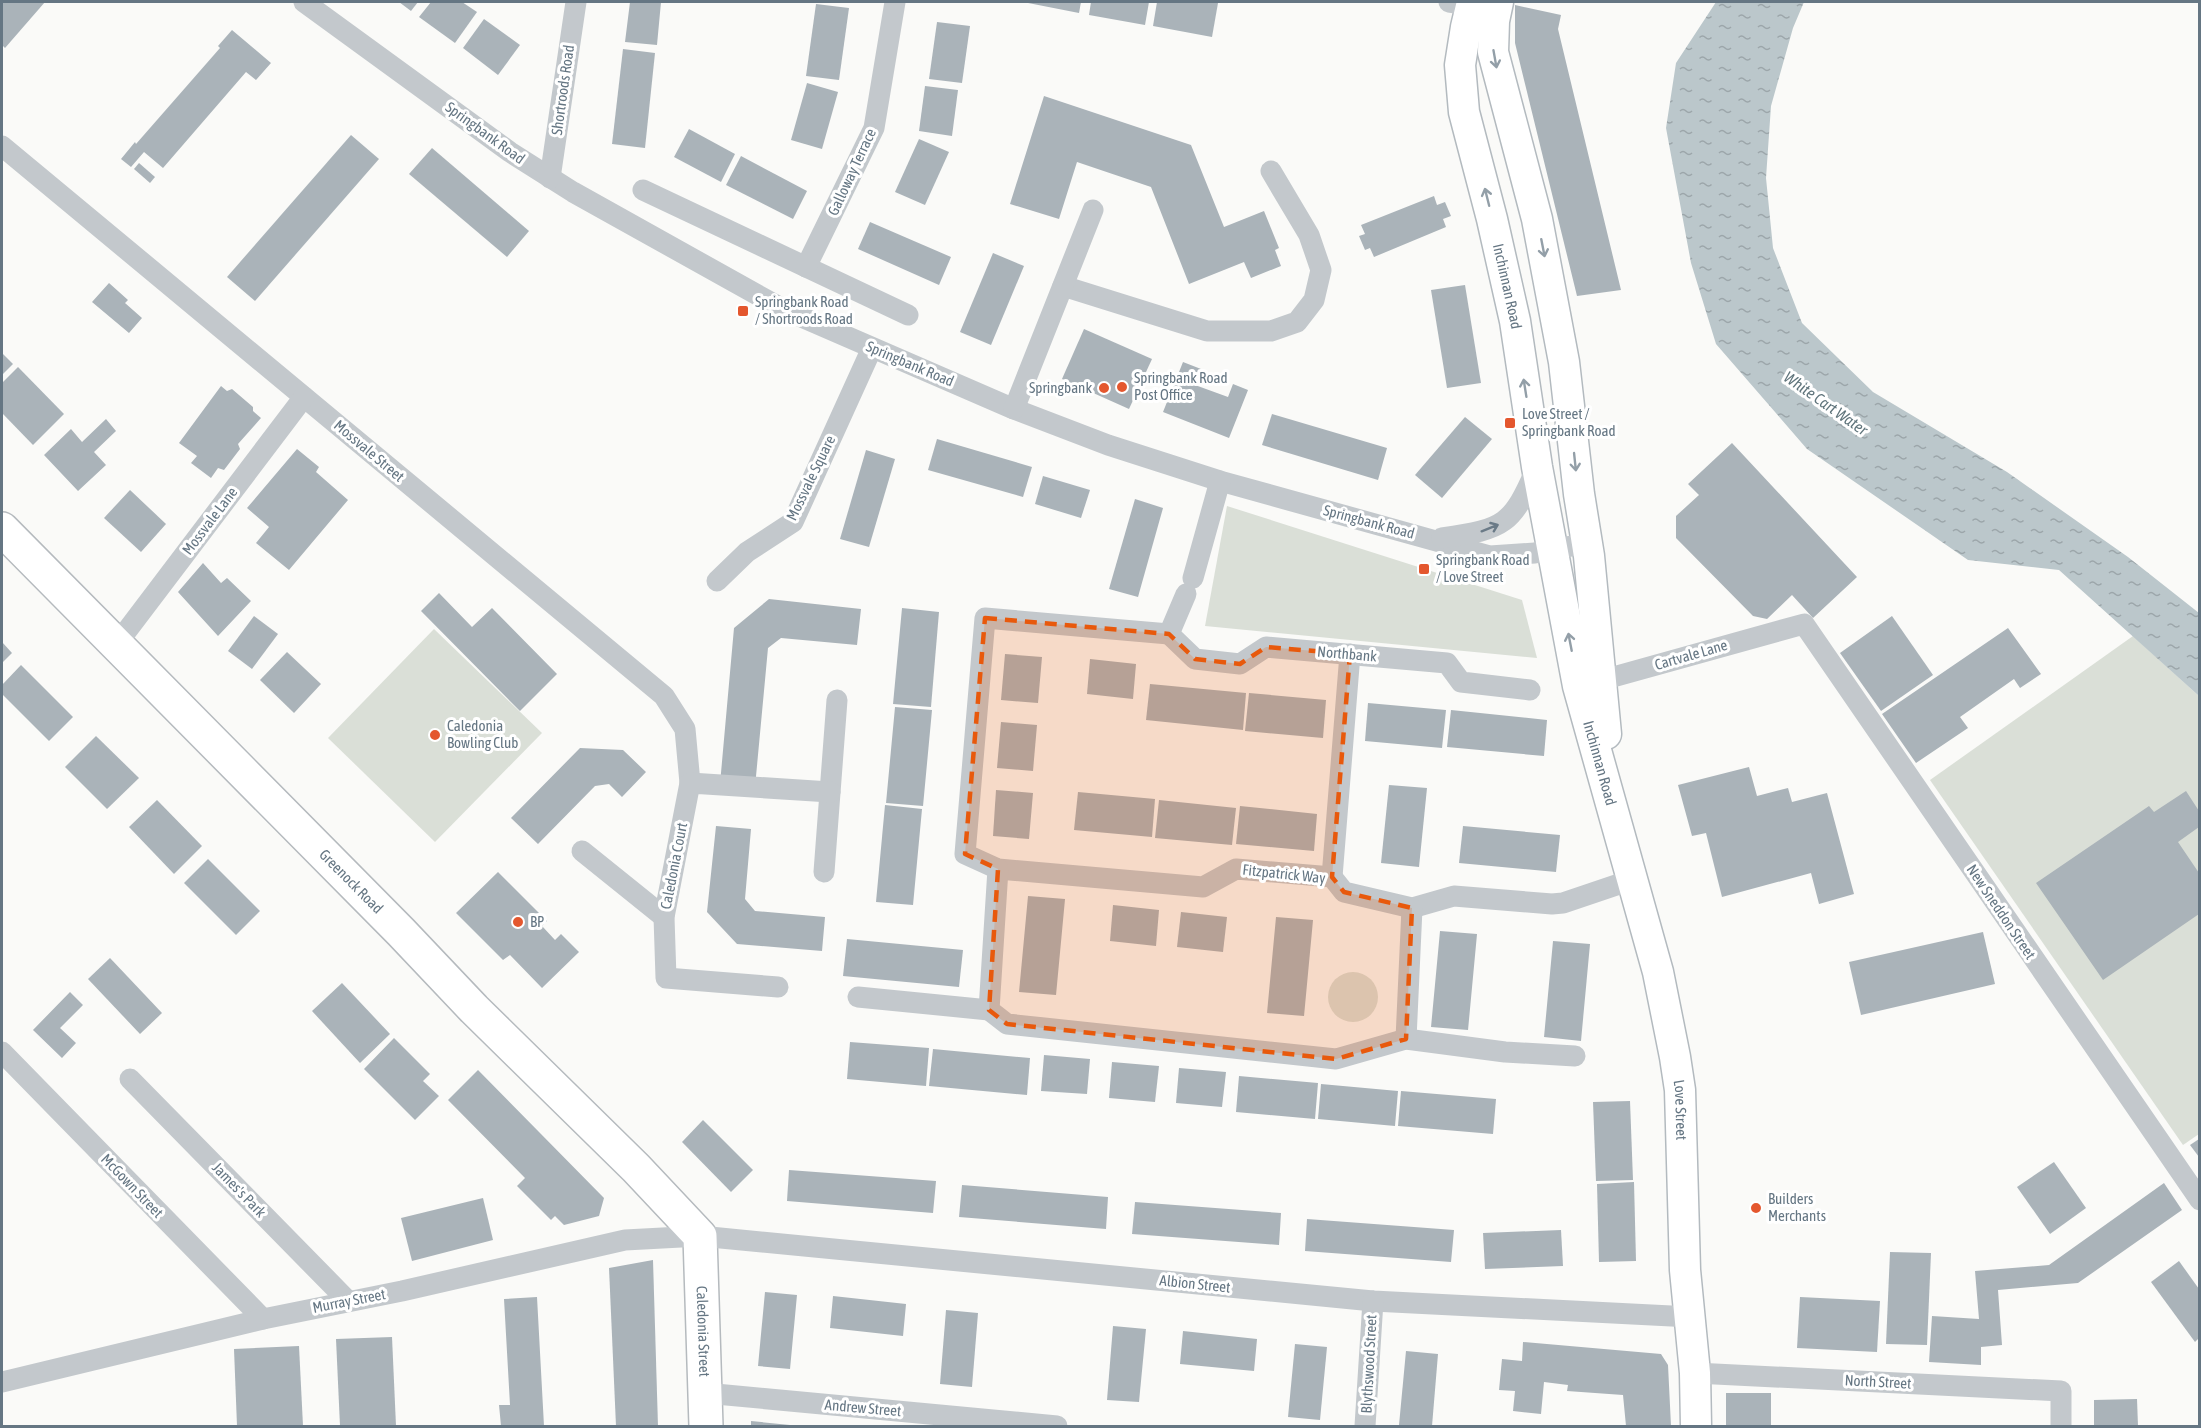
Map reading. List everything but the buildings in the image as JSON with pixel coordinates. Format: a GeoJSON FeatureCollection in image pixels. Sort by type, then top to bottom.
{"type":"FeatureCollection","features":[{"type":"Feature","properties":{"kind":"main road","name":"Greenock Road"},"geometry":{"type":"LineString","coordinates":[[2,529],[401,932],[474,1009],[636,1168],[700,1236]]}},
{"type":"Feature","properties":{"kind":"main road","name":"Caledonia Street"},"geometry":{"type":"LineString","coordinates":[[700,1236],[706,1426]]}},
{"type":"Feature","properties":{"kind":"street","name":"Springbank Road"},"geometry":{"type":"LineString","coordinates":[[304,2],[510,152],[550,178],[781,308],[1014,409],[1108,445],[1221,481],[1490,555],[1553,550],[1587,543]]}},
{"type":"Feature","properties":{"kind":"street","name":"Shortroods Road"},"geometry":{"type":"LineString","coordinates":[[550,178],[576,2]]}},
{"type":"Feature","properties":{"kind":"street","name":"Galloway Terrace"},"geometry":{"type":"LineString","coordinates":[[806,267],[874,128],[895,2]]}},
{"type":"Feature","properties":{"kind":"street","name":"Inchinnan Road"},"geometry":{"type":"LineString","coordinates":[[1477,4],[1460,65],[1464,112],[1494,227],[1515,321],[1537,467],[1553,550],[1590,683],[1612,800]]}},
{"type":"Feature","properties":{"kind":"street","name":"Inchinnan Road"},"geometry":{"type":"LineString","coordinates":[[1477,4],[1493,39],[1493,52],[1537,219],[1564,362],[1587,543],[1590,683]]}},
{"type":"Feature","properties":{"kind":"street","name":"Mossvale Street"},"geometry":{"type":"LineString","coordinates":[[2,146],[664,696],[685,729],[690,783]]}},
{"type":"Feature","properties":{"kind":"street"},"geometry":{"type":"LineString","coordinates":[[1063,286],[1207,331],[1271,331],[1297,322],[1314,300],[1322,270],[1309,235],[1271,171]]}},
{"type":"Feature","properties":{"kind":"street"},"geometry":{"type":"LineString","coordinates":[[643,190],[908,315]]}},
{"type":"Feature","properties":{"kind":"street"},"geometry":{"type":"LineString","coordinates":[[1014,409],[1093,210]]}},
{"type":"Feature","properties":{"kind":"street","name":"Mossvale Square"},"geometry":{"type":"LineString","coordinates":[[717,580],[747,552],[793,522],[872,348]]}},
{"type":"Feature","properties":{"kind":"street","name":"Mossvale Lane"},"geometry":{"type":"LineString","coordinates":[[116,645],[304,397]]}},
{"type":"Feature","properties":{"kind":"street"},"geometry":{"type":"LineString","coordinates":[[1433,540],[1478,533],[1497,527],[1515,511],[1537,467]]}},
{"type":"Feature","properties":{"kind":"street"},"geometry":{"type":"LineString","coordinates":[[1169,634],[1190,586],[1221,481]]}},
{"type":"Feature","properties":{"kind":"street","name":"Fitzpatrick Way"},"geometry":{"type":"LineString","coordinates":[[1169,634],[984,618],[965,854],[998,869],[1203,886],[1236,869],[1332,877],[1344,892],[1412,908],[1454,896],[1563,903],[1634,879]]}},
{"type":"Feature","properties":{"kind":"street","name":"Cartvale Lane"},"geometry":{"type":"LineString","coordinates":[[1590,683],[1803,624]]}},
{"type":"Feature","properties":{"kind":"street","name":"New Sneddon Street"},"geometry":{"type":"LineString","coordinates":[[1803,624],[2199,1200]]}},
{"type":"Feature","properties":{"kind":"street","name":"Northbank"},"geometry":{"type":"LineString","coordinates":[[1169,634],[1195,659],[1240,664],[1266,647],[1350,654],[1447,663],[1461,682],[1530,690]]}},
{"type":"Feature","properties":{"kind":"street"},"geometry":{"type":"LineString","coordinates":[[1332,877],[1350,654]]}},
{"type":"Feature","properties":{"kind":"street"},"geometry":{"type":"LineString","coordinates":[[824,872],[837,700]]}},
{"type":"Feature","properties":{"kind":"street"},"geometry":{"type":"LineString","coordinates":[[690,783],[830,792]]}},
{"type":"Feature","properties":{"kind":"street","name":"Caledonia Court"},"geometry":{"type":"LineString","coordinates":[[690,783],[664,917],[666,978],[778,987]]}},
{"type":"Feature","properties":{"kind":"street","name":"Love Street"},"geometry":{"type":"LineString","coordinates":[[1612,800],[1658,972],[1680,1090],[1685,1270],[1695,1373],[1696,1426]]}},
{"type":"Feature","properties":{"kind":"street"},"geometry":{"type":"LineString","coordinates":[[582,851],[664,917]]}},
{"type":"Feature","properties":{"kind":"street"},"geometry":{"type":"LineString","coordinates":[[989,1010],[998,869]]}},
{"type":"Feature","properties":{"kind":"street"},"geometry":{"type":"LineString","coordinates":[[1406,1039],[1412,908]]}},
{"type":"Feature","properties":{"kind":"street"},"geometry":{"type":"LineString","coordinates":[[858,997],[989,1010],[1007,1024],[1336,1059],[1406,1039],[1505,1052],[1575,1056]]}},
{"type":"Feature","properties":{"kind":"street","name":"McGown Street"},"geometry":{"type":"LineString","coordinates":[[2,1052],[262,1319]]}},
{"type":"Feature","properties":{"kind":"street","name":"James's Park"},"geometry":{"type":"LineString","coordinates":[[130,1078],[348,1301]]}},
{"type":"Feature","properties":{"kind":"street","name":"Murray Street"},"geometry":{"type":"LineString","coordinates":[[2,1382],[262,1319],[402,1291],[625,1240],[700,1236]]}},
{"type":"Feature","properties":{"kind":"street","name":"Albion Street"},"geometry":{"type":"LineString","coordinates":[[700,1236],[1373,1301],[1691,1317]]}},
{"type":"Feature","properties":{"kind":"street","name":"Blythswood Street"},"geometry":{"type":"LineString","coordinates":[[1365,1426],[1373,1301]]}},
{"type":"Feature","properties":{"kind":"street","name":"North Street"},"geometry":{"type":"LineString","coordinates":[[1695,1373],[2061,1391],[2061,1426]]}},
{"type":"Feature","properties":{"kind":"street","name":"Andrew Street"},"geometry":{"type":"LineString","coordinates":[[705,1393],[1057,1426]]}},
{"type":"Feature","properties":{"kind":"highlighted area"},"geometry":{"type":"Polygon","coordinates":[[[985,618],[1169,634],[1195,659],[1240,664],[1266,647],[1350,654],[1332,877],[1344,892],[1412,908],[1406,1039],[1336,1059],[1007,1024],[989,1010],[998,869],[965,854],[985,618]]]}},
{"type":"Feature","properties":{"kind":"shaded area"},"geometry":{"type":"Polygon","coordinates":[[[1227,506],[1522,600],[1537,658],[1205,626],[1227,506]]]}},
{"type":"Feature","properties":{"kind":"shaded area","name":"Caledonia Bowling Club"},"geometry":{"type":"Polygon","coordinates":[[[434,629],[542,733],[435,842],[328,738],[434,629]]]}},
{"type":"Feature","properties":{"kind":"shaded area"},"geometry":{"type":"Polygon","coordinates":[[[2133,636],[2199,696],[2199,1134],[2183,1145],[1930,780],[2133,636]]]}},
{"type":"Feature","properties":{"kind":"shaded area"},"geometry":{"type":"Polygon","coordinates":[[[1348,972],[1358,972],[1371,979],[1378,992],[1378,1002],[1371,1015],[1358,1022],[1348,1022],[1339,1018],[1332,1011],[1328,1002],[1328,992],[1332,983],[1339,976],[1348,972]]]}},
{"type":"Feature","properties":{"kind":"water","name":"White Cart Water"},"geometry":{"type":"Polygon","coordinates":[[[1716,2],[1804,2],[1793,28],[1771,106],[1766,178],[1773,248],[1802,323],[1873,392],[2007,472],[2128,557],[2199,613],[2199,696],[2059,570],[1968,560],[1807,449],[1716,344],[1691,263],[1666,128],[1676,63],[1716,2]]]}},
{"type":"Feature","properties":{"kind":"place","name":"Springbank Road / Shortroods Road"},"geometry":{"type":"Point","coordinates":[743,311]}},
{"type":"Feature","properties":{"kind":"place","name":"Springbank Road Post Office"},"geometry":{"type":"Point","coordinates":[1122,387]}},
{"type":"Feature","properties":{"kind":"place","name":"Springbank"},"geometry":{"type":"Point","coordinates":[1104,388]}},
{"type":"Feature","properties":{"kind":"place","name":"Love Street / Springbank Road"},"geometry":{"type":"Point","coordinates":[1510,423]}},
{"type":"Feature","properties":{"kind":"place","name":"Springbank Road / Love Street"},"geometry":{"type":"Point","coordinates":[1424,569]}},
{"type":"Feature","properties":{"kind":"place","name":"Caledonia Bowling Club"},"geometry":{"type":"Point","coordinates":[435,735]}},
{"type":"Feature","properties":{"kind":"place","name":"BP"},"geometry":{"type":"Point","coordinates":[518,922]}},
{"type":"Feature","properties":{"kind":"place","name":"Builders Merchants"},"geometry":{"type":"Point","coordinates":[1756,1208]}}]}
